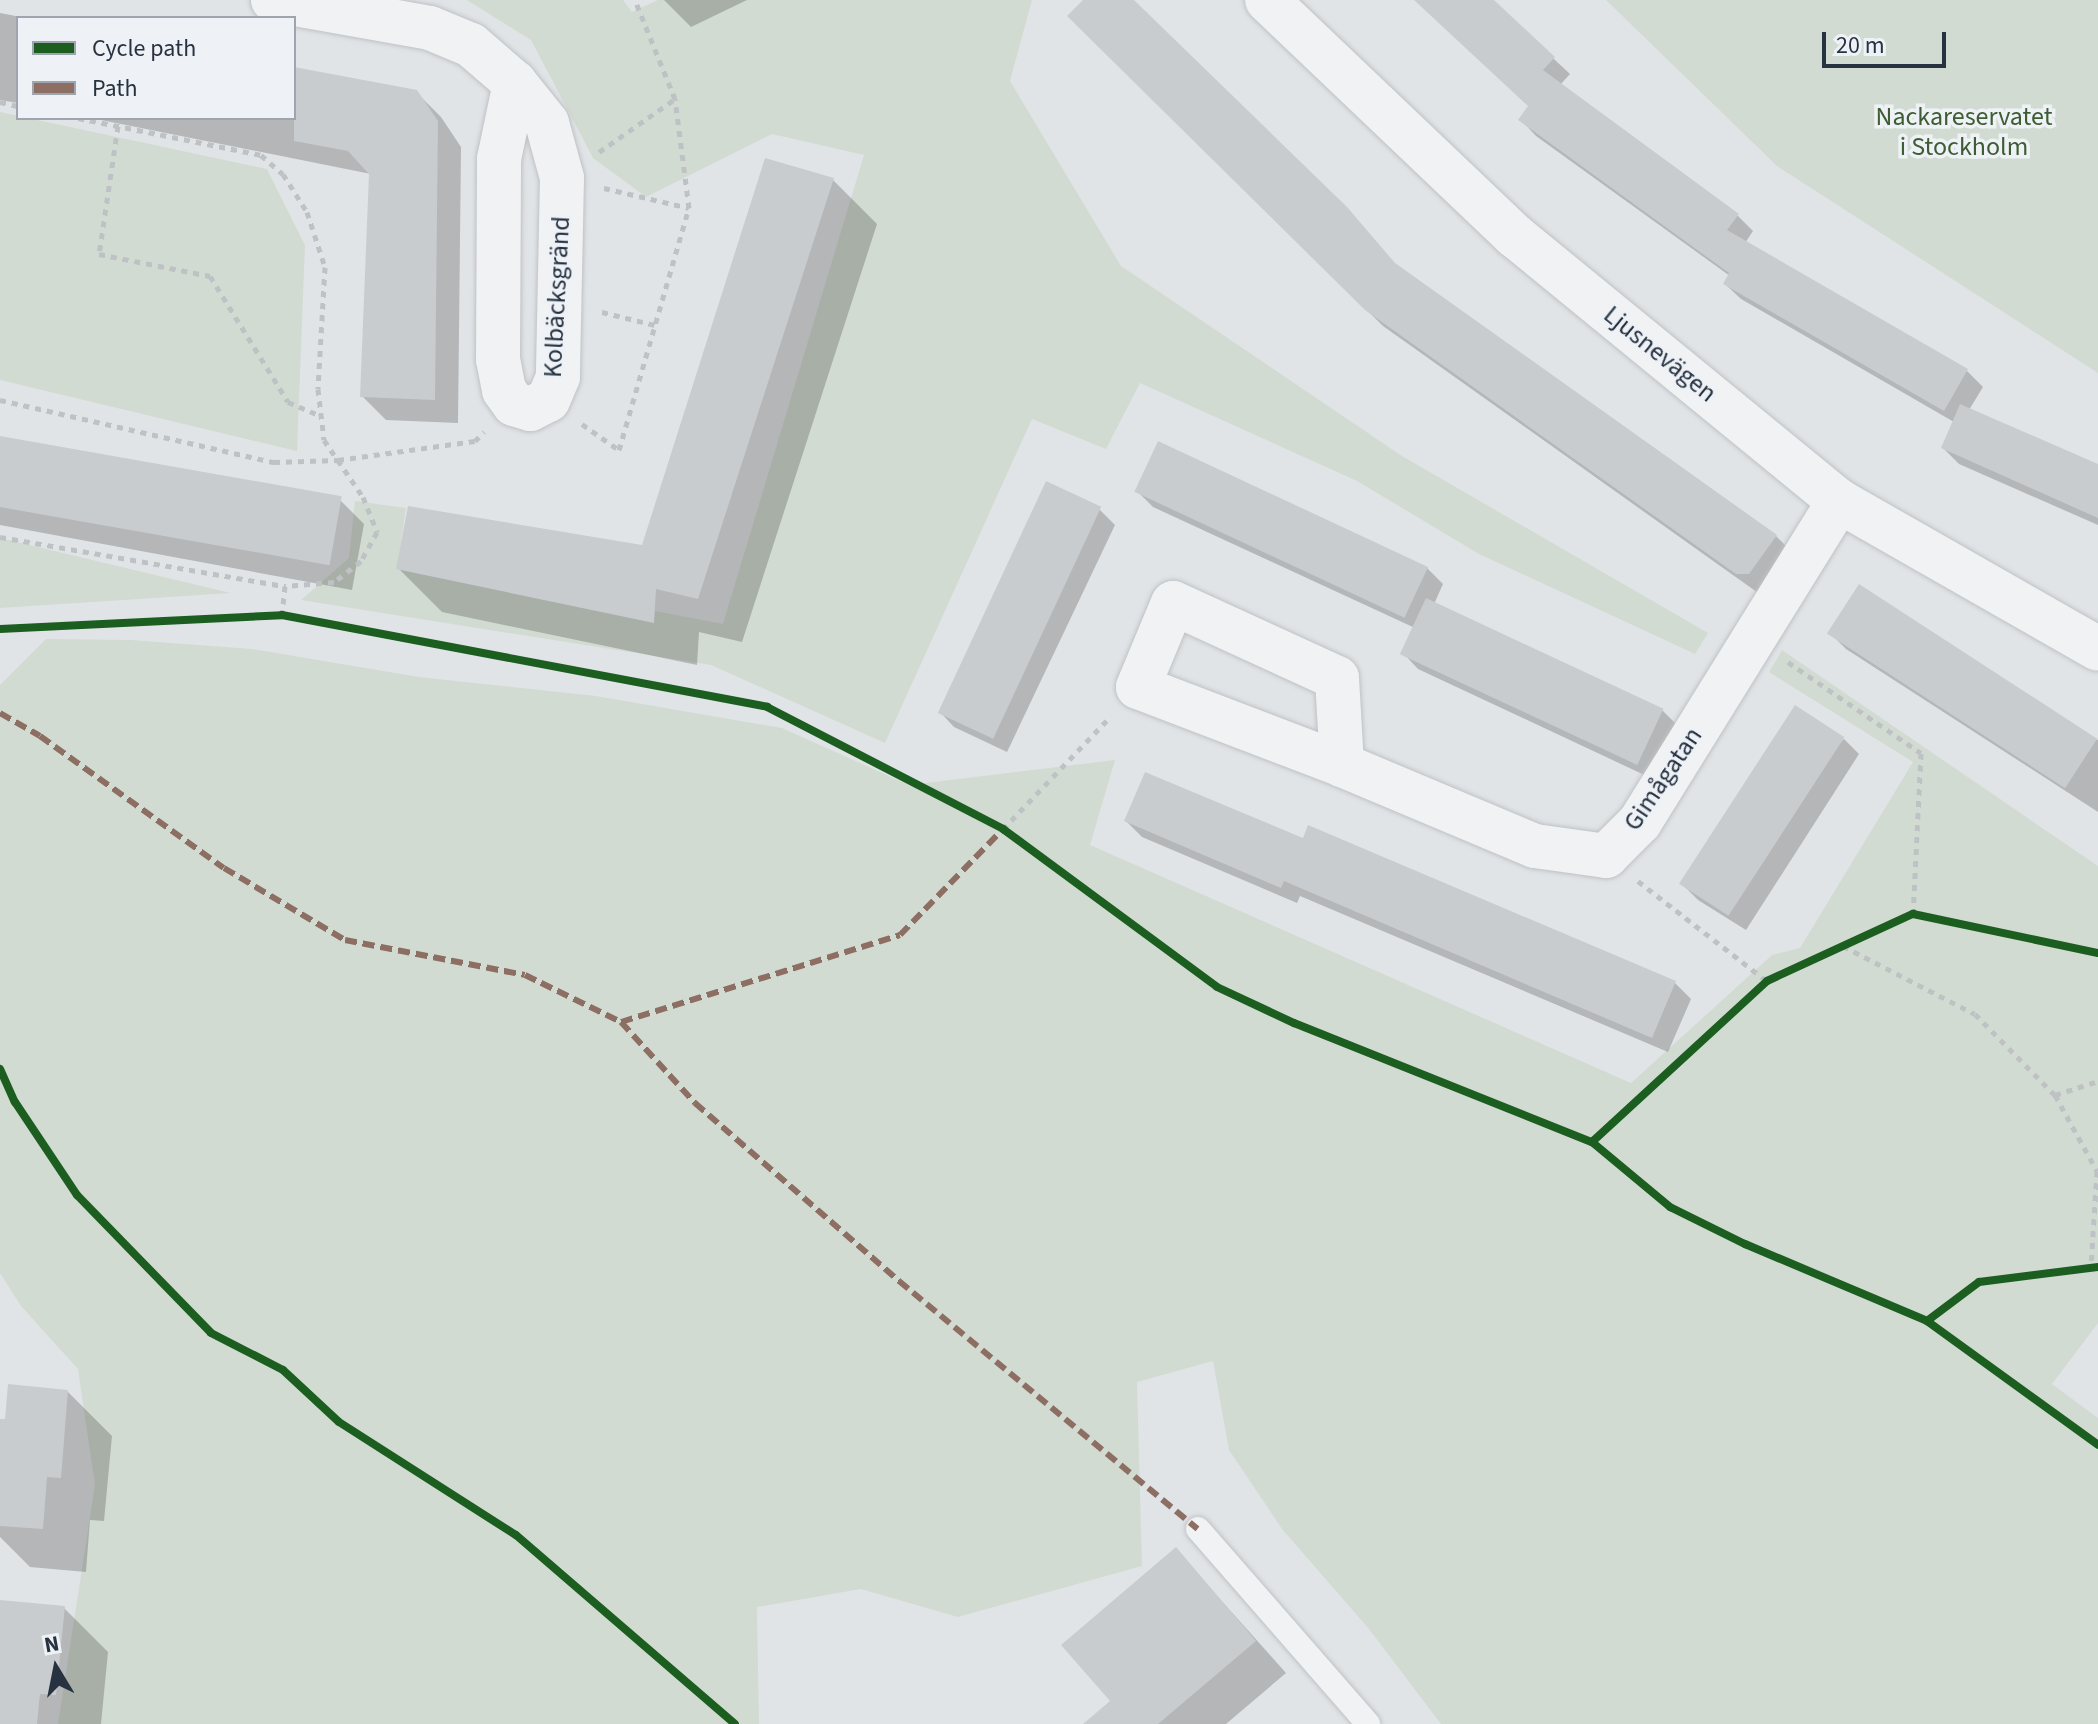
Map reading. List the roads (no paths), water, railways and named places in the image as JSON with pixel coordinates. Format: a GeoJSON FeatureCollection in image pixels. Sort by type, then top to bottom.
{"type":"FeatureCollection","features":[{"type":"Feature","properties":{"kind":"street","name":"Kolbäcksgränd"},"geometry":{"type":"LineString","coordinates":[[273,0],[430,28],[471,45],[515,83],[547,123],[562,178],[558,377],[531,402],[504,390],[498,360],[499,159],[515,83]]}},
{"type":"Feature","properties":{"kind":"street","name":"Ljusnevägen"},"geometry":{"type":"LineString","coordinates":[[1267,0],[1515,236],[1839,501],[2098,649]]}},
{"type":"Feature","properties":{"kind":"street","name":"Gimågatan"},"geometry":{"type":"LineString","coordinates":[[1342,765],[1337,678],[1173,603],[1138,687],[1342,765],[1535,846],[1606,856],[1640,822],[1839,501]]}},
{"type":"Feature","properties":{"kind":"lane"},"geometry":{"type":"LineString","coordinates":[[1198,1529],[1368,1724]]}},
{"type":"Feature","properties":{"kind":"park label","name":"Nackareservatet i Stockholm"},"geometry":{"type":"Point","coordinates":[1964,132]}}]}
